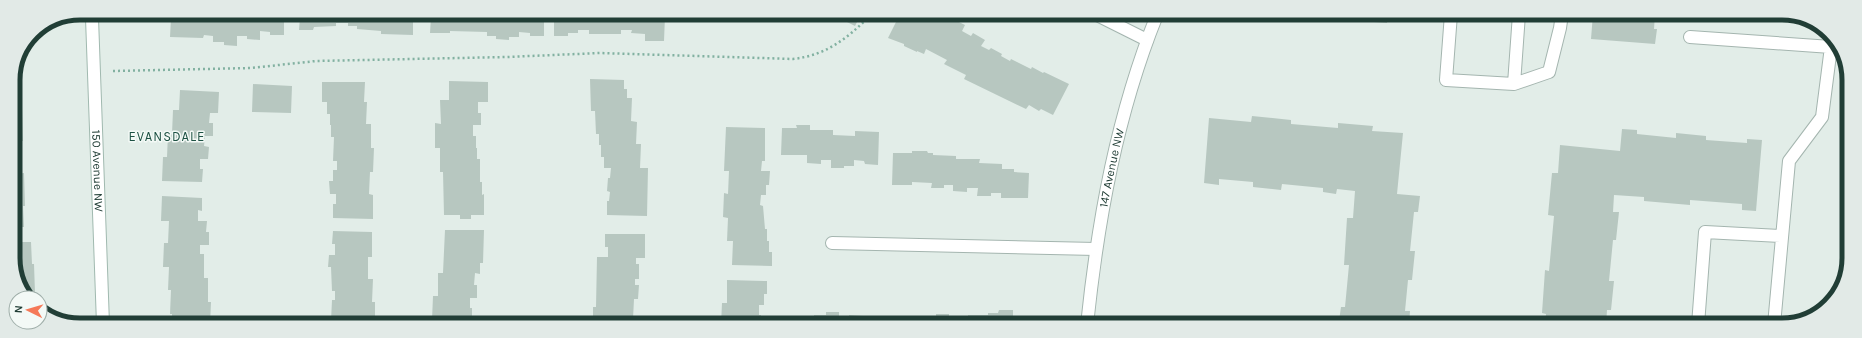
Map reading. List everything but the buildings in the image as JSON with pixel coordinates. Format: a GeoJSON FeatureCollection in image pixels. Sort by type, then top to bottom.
{"type":"FeatureCollection","features":[{"type":"Feature","properties":{"kind":"street","name":"150 Avenue NW"},"geometry":{"type":"LineString","coordinates":[[92,20],[103,318]]}},
{"type":"Feature","properties":{"kind":"street"},"geometry":{"type":"LineString","coordinates":[[1107,20],[1147,40]]}},
{"type":"Feature","properties":{"kind":"street","name":"147 Avenue NW"},"geometry":{"type":"LineString","coordinates":[[1088,318],[1096,249],[1115,149],[1131,91],[1155,20]]}},
{"type":"Feature","properties":{"kind":"street"},"geometry":{"type":"LineString","coordinates":[[1451,20],[1446,80],[1514,84],[1549,72],[1561,20]]}},
{"type":"Feature","properties":{"kind":"street"},"geometry":{"type":"LineString","coordinates":[[1514,84],[1519,20]]}},
{"type":"Feature","properties":{"kind":"street"},"geometry":{"type":"LineString","coordinates":[[1690,37],[1830,43]]}},
{"type":"Feature","properties":{"kind":"street"},"geometry":{"type":"LineString","coordinates":[[1775,318],[1789,161],[1822,117],[1831,44]]}},
{"type":"Feature","properties":{"kind":"street"},"geometry":{"type":"LineString","coordinates":[[1699,318],[1705,232],[1781,236]]}},
{"type":"Feature","properties":{"kind":"street"},"geometry":{"type":"LineString","coordinates":[[832,243],[1096,249]]}},
{"type":"Feature","properties":{"kind":"path"},"geometry":{"type":"LineString","coordinates":[[94,71],[251,68],[316,61],[507,57],[600,53],[793,59],[814,55],[841,43],[866,20]]}},
{"type":"Feature","properties":{"kind":"district","name":"EVANSDALE"},"geometry":{"type":"Point","coordinates":[167,136]}}]}
